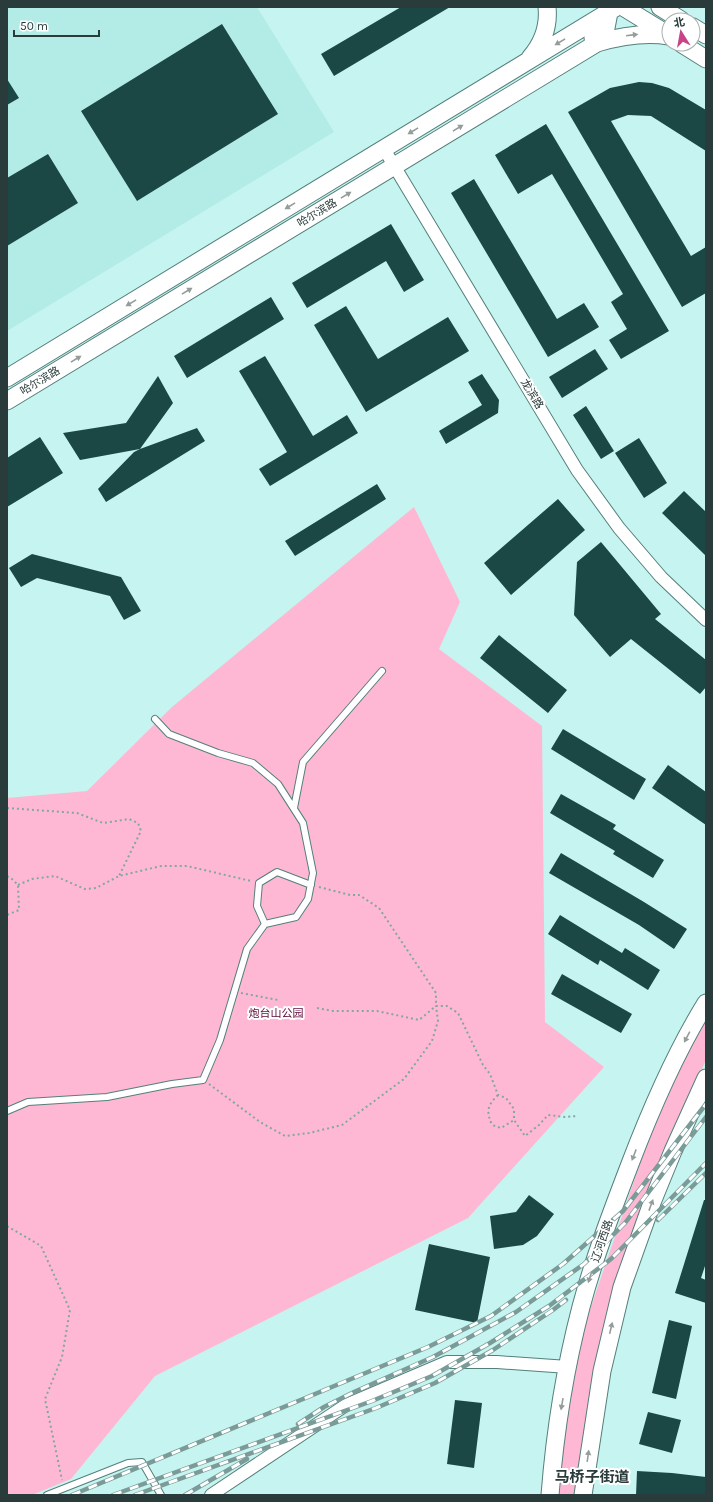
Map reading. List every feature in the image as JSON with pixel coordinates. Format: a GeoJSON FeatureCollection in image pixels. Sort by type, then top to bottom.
{"type":"FeatureCollection","features":[{"type":"Feature","properties":{"kind":"street"},"geometry":{"type":"LineString","coordinates":[[527,62],[539,47],[545,30],[547,7]]}},
{"type":"Feature","properties":{"kind":"street"},"geometry":{"type":"LineString","coordinates":[[615,8],[661,31]]}},
{"type":"Feature","properties":{"kind":"street","name":"哈尔滨路"},"geometry":{"type":"LineString","coordinates":[[7,378],[615,8]]}},
{"type":"Feature","properties":{"kind":"street","name":"哈尔滨路"},"geometry":{"type":"LineString","coordinates":[[7,401],[596,43],[606,28],[615,8]]}},
{"type":"Feature","properties":{"kind":"street"},"geometry":{"type":"LineString","coordinates":[[586,26],[596,43],[641,34],[661,34]]}},
{"type":"Feature","properties":{"kind":"street"},"geometry":{"type":"LineString","coordinates":[[695,52],[706,59]]}},
{"type":"Feature","properties":{"kind":"street","name":"龙滨路"},"geometry":{"type":"LineString","coordinates":[[384,148],[577,470],[619,528],[661,577],[706,620]]}},
{"type":"Feature","properties":{"kind":"street","name":"辽河西路"},"geometry":{"type":"LineString","coordinates":[[550,1495],[557,1433],[568,1367],[581,1308],[590,1278],[620,1190],[640,1138],[670,1070],[706,1003]]}},
{"type":"Feature","properties":{"kind":"street"},"geometry":{"type":"LineString","coordinates":[[583,1495],[602,1371],[622,1287],[653,1200],[673,1151],[704,1084]]}},
{"type":"Feature","properties":{"kind":"street"},"geometry":{"type":"LineString","coordinates":[[211,1495],[346,1404],[447,1362],[497,1362],[568,1367]]}},
{"type":"Feature","properties":{"kind":"lane"},"geometry":{"type":"LineString","coordinates":[[294,808],[303,762],[382,671]]}},
{"type":"Feature","properties":{"kind":"lane"},"geometry":{"type":"LineString","coordinates":[[7,1111],[28,1102],[107,1097],[172,1084],[203,1080],[220,1040],[247,949],[265,924],[296,917],[308,899],[313,873],[303,822],[278,784],[253,763],[218,753],[169,734],[155,719]]}},
{"type":"Feature","properties":{"kind":"lane"},"geometry":{"type":"LineString","coordinates":[[265,924],[257,906],[258,883],[278,872],[311,885]]}},
{"type":"Feature","properties":{"kind":"lane"},"geometry":{"type":"LineString","coordinates":[[47,1495],[128,1463],[142,1462],[162,1495]]}},
{"type":"Feature","properties":{"kind":"path"},"geometry":{"type":"LineString","coordinates":[[7,808],[77,813],[103,823],[129,819],[138,824],[141,831],[119,876]]}},
{"type":"Feature","properties":{"kind":"path"},"geometry":{"type":"LineString","coordinates":[[18,885],[32,879],[55,876],[85,889],[96,888],[119,876],[161,866],[187,866],[258,883]]}},
{"type":"Feature","properties":{"kind":"path"},"geometry":{"type":"LineString","coordinates":[[7,876],[18,885],[19,910],[7,915]]}},
{"type":"Feature","properties":{"kind":"path"},"geometry":{"type":"LineString","coordinates":[[203,1080],[260,1122],[285,1136],[309,1133],[342,1125],[404,1079],[432,1041],[438,1021],[436,993],[379,908],[359,895],[350,895],[311,885]]}},
{"type":"Feature","properties":{"kind":"path"},"geometry":{"type":"LineString","coordinates":[[234,992],[278,1000]]}},
{"type":"Feature","properties":{"kind":"path"},"geometry":{"type":"LineString","coordinates":[[317,1008],[333,1011],[377,1011],[420,1020],[436,1006],[447,1006],[458,1013],[483,1065],[490,1074],[498,1095],[506,1098],[514,1108],[514,1120],[525,1136],[539,1125],[548,1115],[565,1117],[578,1116]]}},
{"type":"Feature","properties":{"kind":"path"},"geometry":{"type":"LineString","coordinates":[[498,1095],[490,1103],[488,1114],[492,1126],[501,1128],[514,1120]]}},
{"type":"Feature","properties":{"kind":"path"},"geometry":{"type":"LineString","coordinates":[[7,1226],[41,1246],[70,1310],[62,1357],[45,1399],[63,1482]]}},
{"type":"Feature","properties":{"kind":"shaded area"},"geometry":{"type":"Polygon","coordinates":[[[7,7],[257,7],[334,132],[7,331],[7,7]]]}},
{"type":"Feature","properties":{"kind":"green space","name":"炮台山公园"},"geometry":{"type":"Polygon","coordinates":[[[414,507],[460,602],[439,649],[542,726],[545,1022],[604,1067],[468,1218],[155,1376],[71,1479],[32,1495],[7,1495],[7,798],[87,791],[172,707],[414,507]]]}},
{"type":"Feature","properties":{"kind":"green space"},"geometry":{"type":"Polygon","coordinates":[[[706,1017],[706,1060],[665,1152],[612,1295],[601,1338],[591,1388],[583,1437],[577,1495],[558,1495],[563,1434],[582,1333],[644,1152],[665,1097],[706,1017]]]}},
{"type":"Feature","properties":{"kind":"building"},"geometry":{"type":"Polygon","coordinates":[[[401,7],[450,7],[334,76],[321,54],[401,7]]]}},
{"type":"Feature","properties":{"kind":"building"},"geometry":{"type":"Polygon","coordinates":[[[222,24],[278,114],[137,201],[81,111],[222,24]]]}},
{"type":"Feature","properties":{"kind":"building"},"geometry":{"type":"Polygon","coordinates":[[[7,79],[19,98],[7,105],[7,79]]]}},
{"type":"Feature","properties":{"kind":"building"},"geometry":{"type":"Polygon","coordinates":[[[639,82],[652,83],[669,88],[706,110],[706,151],[651,116],[628,115],[611,121],[691,256],[706,247],[706,293],[682,307],[568,112],[610,88],[639,82]]]}},
{"type":"Feature","properties":{"kind":"building"},"geometry":{"type":"Polygon","coordinates":[[[546,124],[669,331],[621,359],[609,340],[627,329],[611,302],[623,294],[552,174],[518,194],[495,155],[546,124]]]}},
{"type":"Feature","properties":{"kind":"building"},"geometry":{"type":"Polygon","coordinates":[[[48,154],[78,203],[7,246],[7,178],[48,154]]]}},
{"type":"Feature","properties":{"kind":"building"},"geometry":{"type":"Polygon","coordinates":[[[474,179],[557,319],[584,303],[599,327],[548,357],[451,193],[474,179]]]}},
{"type":"Feature","properties":{"kind":"building"},"geometry":{"type":"Polygon","coordinates":[[[391,224],[424,280],[404,292],[386,261],[307,308],[292,283],[391,224]]]}},
{"type":"Feature","properties":{"kind":"building"},"geometry":{"type":"Polygon","coordinates":[[[271,297],[284,319],[187,378],[174,356],[271,297]]]}},
{"type":"Feature","properties":{"kind":"building"},"geometry":{"type":"Polygon","coordinates":[[[346,306],[378,359],[448,317],[469,351],[366,412],[314,325],[346,306]]]}},
{"type":"Feature","properties":{"kind":"building"},"geometry":{"type":"Polygon","coordinates":[[[595,349],[608,369],[562,398],[549,377],[595,349]]]}},
{"type":"Feature","properties":{"kind":"building"},"geometry":{"type":"Polygon","coordinates":[[[265,356],[313,436],[347,415],[358,433],[270,486],[259,469],[287,452],[239,371],[265,356]]]}},
{"type":"Feature","properties":{"kind":"building"},"geometry":{"type":"Polygon","coordinates":[[[482,374],[499,400],[498,413],[446,444],[439,431],[482,405],[468,382],[482,374]]]}},
{"type":"Feature","properties":{"kind":"building"},"geometry":{"type":"Polygon","coordinates":[[[158,376],[173,403],[140,449],[80,460],[63,433],[126,423],[158,376]]]}},
{"type":"Feature","properties":{"kind":"building"},"geometry":{"type":"Polygon","coordinates":[[[586,406],[614,451],[601,459],[573,415],[586,406]]]}},
{"type":"Feature","properties":{"kind":"building"},"geometry":{"type":"Polygon","coordinates":[[[197,428],[205,441],[106,502],[98,489],[134,452],[197,428]]]}},
{"type":"Feature","properties":{"kind":"building"},"geometry":{"type":"Polygon","coordinates":[[[40,437],[63,473],[7,507],[7,458],[40,437]]]}},
{"type":"Feature","properties":{"kind":"building"},"geometry":{"type":"Polygon","coordinates":[[[639,438],[667,483],[644,498],[615,453],[639,438]]]}},
{"type":"Feature","properties":{"kind":"building"},"geometry":{"type":"Polygon","coordinates":[[[377,484],[386,499],[295,556],[285,541],[377,484]]]}},
{"type":"Feature","properties":{"kind":"building"},"geometry":{"type":"Polygon","coordinates":[[[684,491],[706,512],[706,556],[662,513],[684,491]]]}},
{"type":"Feature","properties":{"kind":"building"},"geometry":{"type":"Polygon","coordinates":[[[558,499],[585,530],[511,595],[484,563],[558,499]]]}},
{"type":"Feature","properties":{"kind":"building"},"geometry":{"type":"Polygon","coordinates":[[[601,542],[661,614],[655,619],[706,660],[706,687],[700,694],[631,639],[610,657],[574,615],[577,562],[601,542]]]}},
{"type":"Feature","properties":{"kind":"building"},"geometry":{"type":"Polygon","coordinates":[[[32,554],[121,577],[141,611],[124,620],[110,596],[37,578],[21,587],[9,568],[32,554]]]}},
{"type":"Feature","properties":{"kind":"building"},"geometry":{"type":"Polygon","coordinates":[[[499,635],[567,690],[548,713],[480,658],[499,635]]]}},
{"type":"Feature","properties":{"kind":"building"},"geometry":{"type":"Polygon","coordinates":[[[563,729],[646,779],[634,800],[551,749],[563,729]]]}},
{"type":"Feature","properties":{"kind":"building"},"geometry":{"type":"Polygon","coordinates":[[[668,765],[706,792],[706,825],[652,788],[668,765]]]}},
{"type":"Feature","properties":{"kind":"building"},"geometry":{"type":"Polygon","coordinates":[[[561,794],[616,825],[613,829],[664,860],[653,878],[613,854],[615,851],[550,813],[561,794]]]}},
{"type":"Feature","properties":{"kind":"building"},"geometry":{"type":"Polygon","coordinates":[[[561,853],[687,929],[674,949],[639,925],[549,873],[561,853]]]}},
{"type":"Feature","properties":{"kind":"building"},"geometry":{"type":"Polygon","coordinates":[[[560,915],[622,953],[625,948],[660,970],[648,990],[600,960],[598,965],[548,934],[560,915]]]}},
{"type":"Feature","properties":{"kind":"building"},"geometry":{"type":"Polygon","coordinates":[[[562,974],[632,1014],[621,1033],[551,994],[562,974]]]}},
{"type":"Feature","properties":{"kind":"building"},"geometry":{"type":"Polygon","coordinates":[[[529,1195],[554,1214],[537,1236],[523,1245],[494,1249],[490,1216],[516,1212],[529,1195]]]}},
{"type":"Feature","properties":{"kind":"building"},"geometry":{"type":"Polygon","coordinates":[[[704,1200],[706,1200],[706,1263],[701,1278],[706,1280],[706,1303],[675,1293],[704,1200]]]}},
{"type":"Feature","properties":{"kind":"building"},"geometry":{"type":"Polygon","coordinates":[[[429,1244],[490,1257],[477,1323],[415,1310],[429,1244]]]}},
{"type":"Feature","properties":{"kind":"building"},"geometry":{"type":"Polygon","coordinates":[[[669,1320],[692,1326],[676,1399],[652,1393],[669,1320]]]}},
{"type":"Feature","properties":{"kind":"building"},"geometry":{"type":"Polygon","coordinates":[[[455,1400],[482,1403],[474,1468],[447,1464],[455,1400]]]}},
{"type":"Feature","properties":{"kind":"building"},"geometry":{"type":"Polygon","coordinates":[[[648,1412],[681,1420],[672,1453],[639,1444],[648,1412]]]}},
{"type":"Feature","properties":{"kind":"building"},"geometry":{"type":"Polygon","coordinates":[[[637,1471],[706,1477],[706,1495],[636,1495],[637,1471]]]}},
{"type":"Feature","properties":{"kind":"railway"},"geometry":{"type":"LineString","coordinates":[[72,1495],[428,1347],[491,1316],[563,1264],[623,1211],[706,1104]]}},
{"type":"Feature","properties":{"kind":"railway"},"geometry":{"type":"LineString","coordinates":[[298,1424],[324,1407],[433,1357],[516,1312],[584,1264],[625,1223],[706,1117]]}},
{"type":"Feature","properties":{"kind":"railway"},"geometry":{"type":"LineString","coordinates":[[113,1495],[372,1401],[432,1376],[490,1343],[549,1306],[611,1259],[706,1163]]}},
{"type":"Feature","properties":{"kind":"railway"},"geometry":{"type":"LineString","coordinates":[[658,1220],[706,1173]]}},
{"type":"Feature","properties":{"kind":"railway"},"geometry":{"type":"LineString","coordinates":[[135,1495],[376,1408],[435,1383],[493,1350],[566,1300]]}},
{"type":"Feature","properties":{"kind":"railway"},"geometry":{"type":"LineString","coordinates":[[185,1495],[247,1459]]}},
{"type":"Feature","properties":{"kind":"district","name":"马桥子街道"},"geometry":{"type":"Point","coordinates":[592,1477]}}]}
